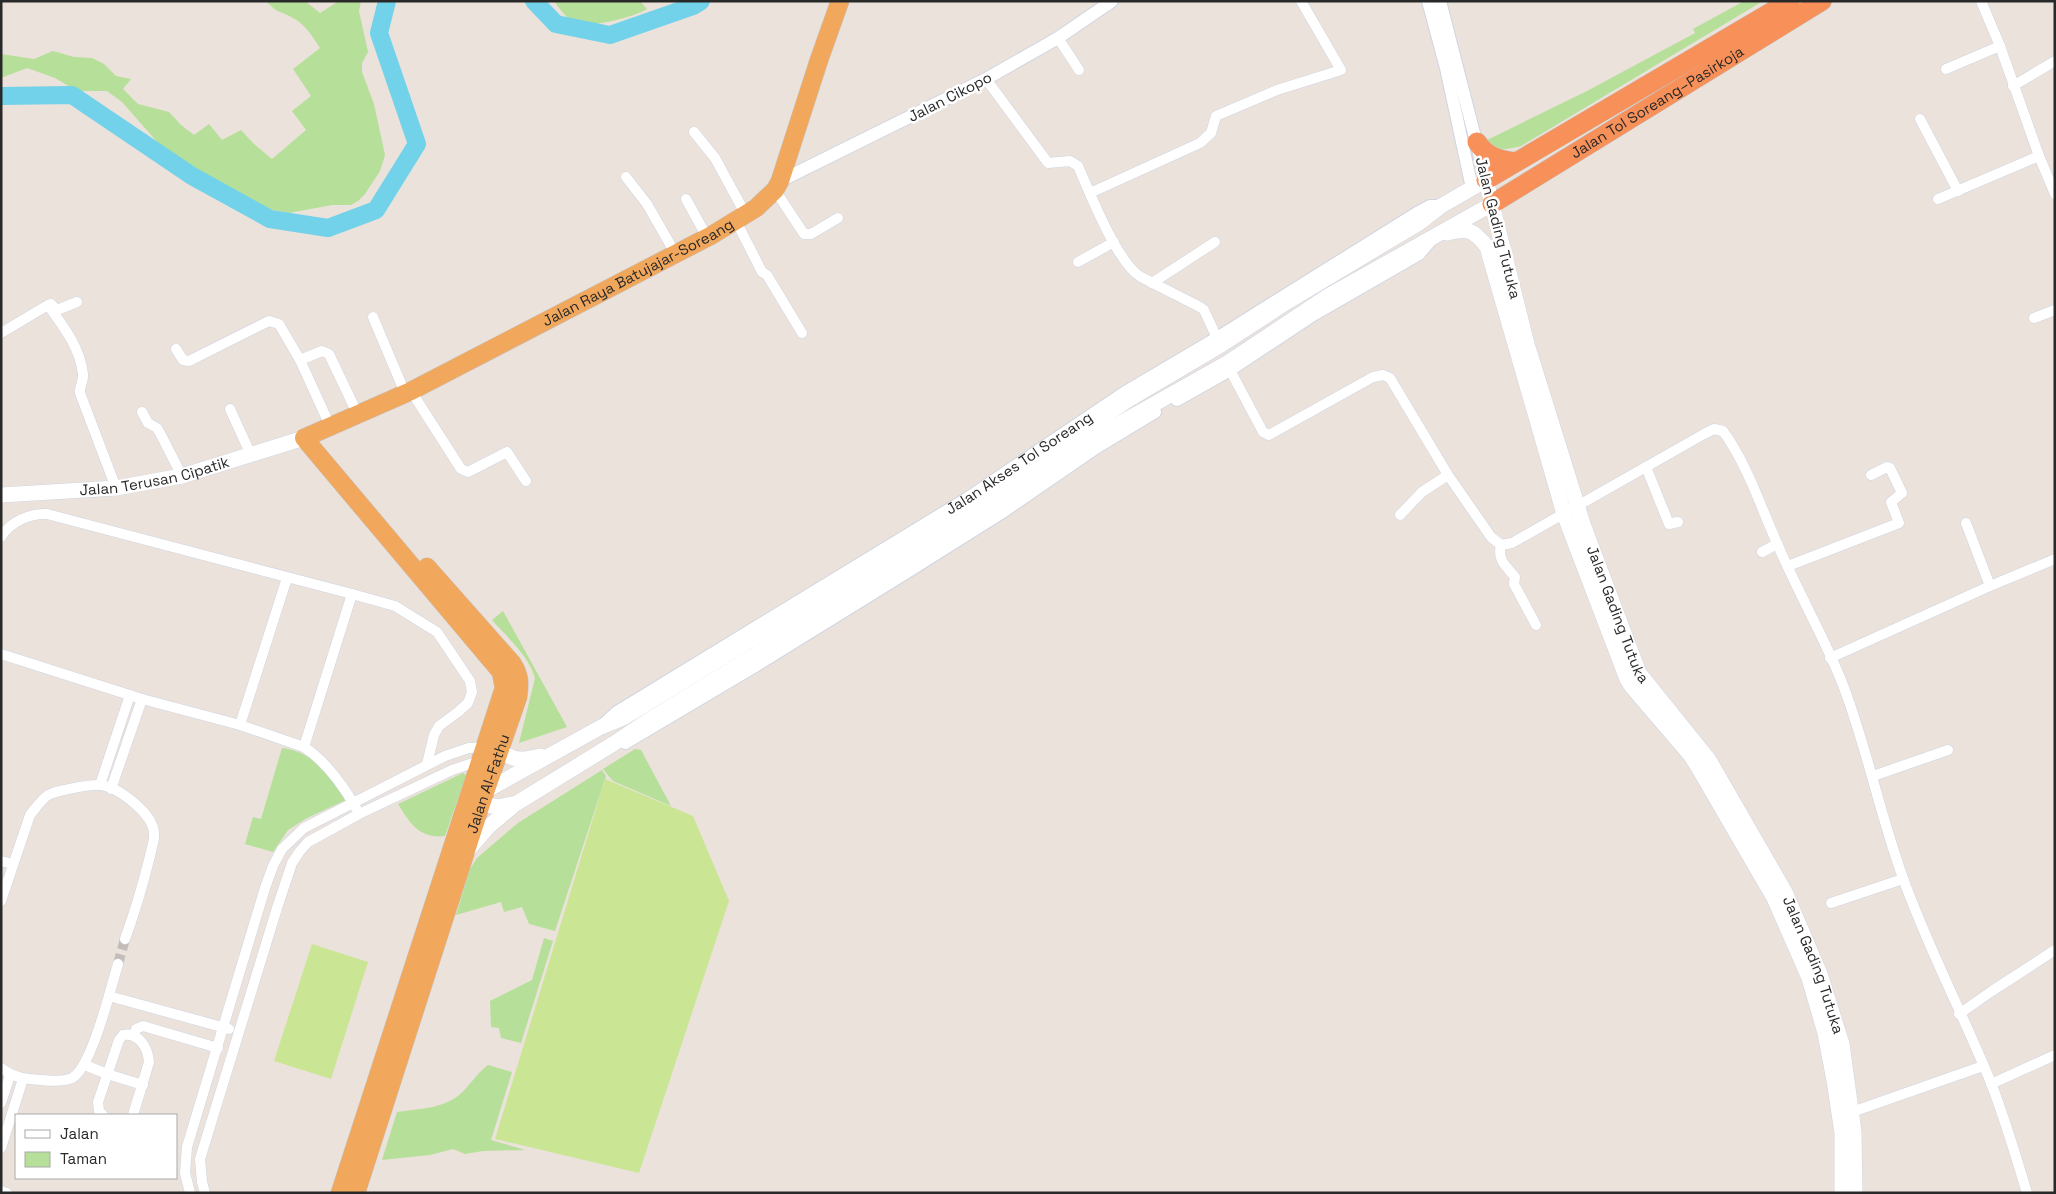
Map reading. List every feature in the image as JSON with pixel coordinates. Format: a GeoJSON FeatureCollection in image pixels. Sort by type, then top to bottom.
{"type":"FeatureCollection","features":[{"type":"Feature","properties":{"kind":"highway","name":"Jalan Raya Batujajar-Soreang"},"geometry":{"type":"LineString","coordinates":[[317,433],[408,392],[707,237],[741,218],[763,202],[778,186],[840,1]]}},
{"type":"Feature","properties":{"kind":"highway","name":"Jalan Tol Soreang–Pasirkoja"},"geometry":{"type":"LineString","coordinates":[[1479,184],[1790,1]]}},
{"type":"Feature","properties":{"kind":"highway","name":"Jalan Tol Soreang–Pasirkoja"},"geometry":{"type":"LineString","coordinates":[[1485,208],[1822,1]]}},
{"type":"Feature","properties":{"kind":"highway"},"geometry":{"type":"LineString","coordinates":[[1477,142],[1482,151],[1495,158],[1516,162]]}},
{"type":"Feature","properties":{"kind":"highway","name":"Jalan Al-Fathu"},"geometry":{"type":"LineString","coordinates":[[317,433],[409,555],[516,670],[520,682],[518,697],[491,754],[415,984],[374,1113],[356,1193]]}},
{"type":"Feature","properties":{"kind":"highway","name":"Jalan Al-Fathu"},"geometry":{"type":"LineString","coordinates":[[415,984],[464,856],[477,799]]}},
{"type":"Feature","properties":{"kind":"highway","name":"Jalan Al-Fathu"},"geometry":{"type":"LineString","coordinates":[[340,1193],[374,1113]]}},
{"type":"Feature","properties":{"kind":"main road","name":"Jalan Akses Tol Soreang"},"geometry":{"type":"LineString","coordinates":[[464,856],[488,827],[516,803],[613,744],[897,560],[1126,396],[1221,345],[1479,184]]}},
{"type":"Feature","properties":{"kind":"main road","name":"Jalan Gading Tutuka"},"geometry":{"type":"LineString","coordinates":[[1479,184],[1527,344],[1606,588],[1643,680],[1701,749],[1785,892],[1820,974],[1842,1044],[1854,1132],[1855,1193]]}},
{"type":"Feature","properties":{"kind":"main road","name":"Jalan Akses Tol Soreang"},"geometry":{"type":"LineString","coordinates":[[477,799],[601,727],[624,718],[897,560],[994,508],[1094,444],[1133,416],[1226,363],[1328,296],[1485,208]]}},
{"type":"Feature","properties":{"kind":"main road","name":"Jalan Gading Tutuka"},"geometry":{"type":"LineString","coordinates":[[1434,237],[1463,230],[1474,233],[1487,247],[1564,514],[1627,679],[1698,767],[1774,898],[1809,978],[1825,1032],[1834,1080],[1842,1133],[1842,1193]]}},
{"type":"Feature","properties":{"kind":"main road","name":"Jalan Terusan Cipatik"},"geometry":{"type":"LineString","coordinates":[[1,496],[116,488],[182,476],[317,433]]}},
{"type":"Feature","properties":{"kind":"main road"},"geometry":{"type":"LineString","coordinates":[[491,754],[519,760],[558,752]]}},
{"type":"Feature","properties":{"kind":"main road","name":"Jalan Akses Tol Soreang"},"geometry":{"type":"LineString","coordinates":[[477,799],[503,807],[516,803]]}},
{"type":"Feature","properties":{"kind":"street","name":"Jalan Cikopo"},"geometry":{"type":"LineString","coordinates":[[778,186],[986,79],[1058,38],[1111,1]]}},
{"type":"Feature","properties":{"kind":"street"},"geometry":{"type":"LineString","coordinates":[[1090,193],[1200,144],[1212,133],[1216,116],[1276,90],[1341,70],[1301,1]]}},
{"type":"Feature","properties":{"kind":"street","name":"Jalan Gading Tutuka"},"geometry":{"type":"LineString","coordinates":[[1428,1],[1479,184]]}},
{"type":"Feature","properties":{"kind":"street","name":"Jalan Gading Tutuka"},"geometry":{"type":"LineString","coordinates":[[1440,1],[1477,142],[1479,184]]}},
{"type":"Feature","properties":{"kind":"street"},"geometry":{"type":"LineString","coordinates":[[1981,1],[2000,46],[2039,156],[2055,194]]}},
{"type":"Feature","properties":{"kind":"street"},"geometry":{"type":"LineString","coordinates":[[1058,38],[1079,70]]}},
{"type":"Feature","properties":{"kind":"street"},"geometry":{"type":"LineString","coordinates":[[1946,69],[2000,46]]}},
{"type":"Feature","properties":{"kind":"street"},"geometry":{"type":"LineString","coordinates":[[2014,86],[2055,61]]}},
{"type":"Feature","properties":{"kind":"street"},"geometry":{"type":"LineString","coordinates":[[986,79],[1048,163],[1075,163],[1078,166],[1114,242],[1132,271],[1204,310],[1217,338]]}},
{"type":"Feature","properties":{"kind":"street"},"geometry":{"type":"LineString","coordinates":[[1920,119],[1958,191]]}},
{"type":"Feature","properties":{"kind":"street"},"geometry":{"type":"LineString","coordinates":[[694,132],[715,158],[762,272],[767,275],[802,334]]}},
{"type":"Feature","properties":{"kind":"street"},"geometry":{"type":"LineString","coordinates":[[1938,199],[2039,156]]}},
{"type":"Feature","properties":{"kind":"street"},"geometry":{"type":"LineString","coordinates":[[626,177],[647,204],[676,253]]}},
{"type":"Feature","properties":{"kind":"street"},"geometry":{"type":"LineString","coordinates":[[778,186],[804,234],[811,234],[838,218]]}},
{"type":"Feature","properties":{"kind":"street"},"geometry":{"type":"LineString","coordinates":[[686,199],[707,237]]}},
{"type":"Feature","properties":{"kind":"street","name":"Jalan Akses Tol Soreang"},"geometry":{"type":"LineString","coordinates":[[601,727],[616,712],[968,498],[1417,212],[1430,206],[1441,206]]}},
{"type":"Feature","properties":{"kind":"street","name":"Jalan Akses Tol Soreang"},"geometry":{"type":"LineString","coordinates":[[613,744],[624,744],[755,666],[1000,513],[1094,444],[1230,370],[1321,310],[1419,254],[1434,237]]}},
{"type":"Feature","properties":{"kind":"street"},"geometry":{"type":"LineString","coordinates":[[1078,262],[1114,242]]}},
{"type":"Feature","properties":{"kind":"street"},"geometry":{"type":"LineString","coordinates":[[1152,283],[1215,242]]}},
{"type":"Feature","properties":{"kind":"street"},"geometry":{"type":"LineString","coordinates":[[1,333],[52,303],[58,310],[77,302]]}},
{"type":"Feature","properties":{"kind":"street"},"geometry":{"type":"LineString","coordinates":[[48,305],[73,340],[76,348],[84,375],[80,393],[116,488]]}},
{"type":"Feature","properties":{"kind":"street"},"geometry":{"type":"LineString","coordinates":[[2034,318],[2055,310]]}},
{"type":"Feature","properties":{"kind":"street"},"geometry":{"type":"LineString","coordinates":[[373,317],[408,392],[460,469],[468,472],[507,452],[526,481]]}},
{"type":"Feature","properties":{"kind":"street"},"geometry":{"type":"LineString","coordinates":[[176,349],[183,360],[189,360],[269,321],[274,321],[279,324],[300,360],[317,433]]}},
{"type":"Feature","properties":{"kind":"street"},"geometry":{"type":"LineString","coordinates":[[300,360],[322,351],[329,354],[358,415]]}},
{"type":"Feature","properties":{"kind":"street"},"geometry":{"type":"LineString","coordinates":[[1230,370],[1263,432],[1269,435],[1372,377],[1387,376],[1394,383],[1448,475],[1490,537],[1501,545],[1507,546],[1710,430],[1721,430],[1733,447],[1757,495],[1777,544],[1843,684],[1873,776],[1903,879],[1959,1014],[1984,1066],[2009,1132],[2027,1193]]}},
{"type":"Feature","properties":{"kind":"street"},"geometry":{"type":"LineString","coordinates":[[230,409],[251,455]]}},
{"type":"Feature","properties":{"kind":"street"},"geometry":{"type":"LineString","coordinates":[[142,412],[148,423],[160,433],[182,476]]}},
{"type":"Feature","properties":{"kind":"street"},"geometry":{"type":"LineString","coordinates":[[1646,467],[1669,523],[1671,525],[1678,522]]}},
{"type":"Feature","properties":{"kind":"street"},"geometry":{"type":"LineString","coordinates":[[1788,566],[1897,525],[1899,520],[1891,502],[1902,493],[1890,468],[1887,467],[1872,475]]}},
{"type":"Feature","properties":{"kind":"street"},"geometry":{"type":"LineString","coordinates":[[1400,515],[1422,492],[1448,475]]}},
{"type":"Feature","properties":{"kind":"street"},"geometry":{"type":"LineString","coordinates":[[1,537],[16,522],[33,515],[47,514],[395,606],[437,632],[470,681],[472,692],[468,703],[439,726],[434,735],[428,764]]}},
{"type":"Feature","properties":{"kind":"street"},"geometry":{"type":"LineString","coordinates":[[1966,523],[1990,586]]}},
{"type":"Feature","properties":{"kind":"street"},"geometry":{"type":"LineString","coordinates":[[1762,552],[1777,544]]}},
{"type":"Feature","properties":{"kind":"street"},"geometry":{"type":"LineString","coordinates":[[1501,545],[1500,558],[1515,577],[1514,584],[1536,625]]}},
{"type":"Feature","properties":{"kind":"street"},"geometry":{"type":"LineString","coordinates":[[1830,658],[2055,559]]}},
{"type":"Feature","properties":{"kind":"street"},"geometry":{"type":"LineString","coordinates":[[240,725],[287,578]]}},
{"type":"Feature","properties":{"kind":"street"},"geometry":{"type":"LineString","coordinates":[[304,746],[352,594]]}},
{"type":"Feature","properties":{"kind":"street"},"geometry":{"type":"LineString","coordinates":[[1,654],[142,699],[240,725],[304,746],[327,767],[359,814]]}},
{"type":"Feature","properties":{"kind":"street"},"geometry":{"type":"LineString","coordinates":[[100,785],[130,695]]}},
{"type":"Feature","properties":{"kind":"street"},"geometry":{"type":"LineString","coordinates":[[111,789],[142,699]]}},
{"type":"Feature","properties":{"kind":"street"},"geometry":{"type":"LineString","coordinates":[[190,1193],[184,1173],[186,1147],[218,1048],[265,888],[282,849],[304,828],[428,764],[459,750],[491,754]]}},
{"type":"Feature","properties":{"kind":"street"},"geometry":{"type":"LineString","coordinates":[[1873,776],[1948,750]]}},
{"type":"Feature","properties":{"kind":"street"},"geometry":{"type":"LineString","coordinates":[[205,1193],[200,1159],[292,863],[308,842],[359,814],[452,770],[491,754]]}},
{"type":"Feature","properties":{"kind":"street"},"geometry":{"type":"LineString","coordinates":[[1,901],[30,815],[48,796],[59,791],[100,785],[127,797],[141,808],[151,824],[154,834],[144,880],[124,940]]}},
{"type":"Feature","properties":{"kind":"street"},"geometry":{"type":"LineString","coordinates":[[1,861],[13,864]]}},
{"type":"Feature","properties":{"kind":"street"},"geometry":{"type":"LineString","coordinates":[[1831,902],[1903,879]]}},
{"type":"Feature","properties":{"kind":"street"},"geometry":{"type":"LineString","coordinates":[[1959,1014],[2055,950]]}},
{"type":"Feature","properties":{"kind":"street"},"geometry":{"type":"LineString","coordinates":[[1,1068],[10,1075],[23,1079],[54,1082],[72,1078],[85,1065],[118,964]]}},
{"type":"Feature","properties":{"kind":"street"},"geometry":{"type":"LineString","coordinates":[[109,996],[238,1032]]}},
{"type":"Feature","properties":{"kind":"street"},"geometry":{"type":"LineString","coordinates":[[134,1036],[136,1029],[143,1026],[218,1048]]}},
{"type":"Feature","properties":{"kind":"street"},"geometry":{"type":"LineString","coordinates":[[102,1114],[99,1112],[98,1102],[119,1040],[125,1034],[134,1036],[144,1044],[149,1056],[143,1085],[133,1114]]}},
{"type":"Feature","properties":{"kind":"street"},"geometry":{"type":"LineString","coordinates":[[1991,1084],[2055,1055]]}},
{"type":"Feature","properties":{"kind":"street"},"geometry":{"type":"LineString","coordinates":[[85,1065],[143,1085]]}},
{"type":"Feature","properties":{"kind":"street"},"geometry":{"type":"LineString","coordinates":[[1852,1112],[1984,1066]]}},
{"type":"Feature","properties":{"kind":"street"},"geometry":{"type":"LineString","coordinates":[[1,1103],[10,1075]]}},
{"type":"Feature","properties":{"kind":"street"},"geometry":{"type":"LineString","coordinates":[[1,1148],[23,1079]]}},
{"type":"Feature","properties":{"kind":"street"},"geometry":{"type":"LineString","coordinates":[[1,1191],[7,1193]]}},
{"type":"Feature","properties":{"kind":"green space"},"geometry":{"type":"Polygon","coordinates":[[[266,1],[305,1],[320,13],[339,1],[361,1],[359,11],[368,52],[362,63],[362,72],[374,104],[385,155],[380,171],[365,194],[351,205],[332,205],[289,213],[253,206],[217,188],[187,168],[159,144],[122,102],[107,91],[77,91],[55,78],[27,68],[1,78],[1,54],[34,59],[53,51],[74,57],[92,58],[104,64],[116,76],[131,79],[123,89],[138,104],[169,112],[194,135],[209,124],[222,140],[241,130],[272,159],[306,130],[292,111],[311,96],[293,69],[320,48],[301,24],[266,1]]]}},
{"type":"Feature","properties":{"kind":"green space"},"geometry":{"type":"Polygon","coordinates":[[[554,1],[640,1],[647,9],[613,21],[584,24],[570,20],[554,1]]]}},
{"type":"Feature","properties":{"kind":"green space"},"geometry":{"type":"Polygon","coordinates":[[[1744,1],[1763,1],[1521,146],[1503,149],[1496,147],[1487,140],[1587,91],[1695,33],[1693,29],[1744,1]]]}},
{"type":"Feature","properties":{"kind":"green space"},"geometry":{"type":"Polygon","coordinates":[[[503,611],[567,727],[519,743],[535,678],[523,654],[492,620],[503,611]]]}},
{"type":"Feature","properties":{"kind":"green space"},"geometry":{"type":"Polygon","coordinates":[[[282,748],[303,754],[320,766],[346,800],[307,818],[288,830],[273,852],[245,844],[253,817],[261,819],[282,748]]]}},
{"type":"Feature","properties":{"kind":"green space"},"geometry":{"type":"Polygon","coordinates":[[[635,749],[641,750],[671,806],[613,781],[603,769],[635,749]]]}},
{"type":"Feature","properties":{"kind":"green space"},"geometry":{"type":"Polygon","coordinates":[[[602,770],[606,776],[555,931],[529,924],[522,907],[504,912],[501,902],[456,915],[470,869],[477,858],[518,823],[602,770]]]}},
{"type":"Feature","properties":{"kind":"green space"},"geometry":{"type":"Polygon","coordinates":[[[463,773],[466,775],[445,836],[428,835],[416,828],[398,804],[463,773]]]}},
{"type":"Feature","properties":{"kind":"green space"},"geometry":{"type":"Polygon","coordinates":[[[605,779],[693,816],[729,901],[639,1173],[495,1139],[605,779]]]}},
{"type":"Feature","properties":{"kind":"green space"},"geometry":{"type":"Polygon","coordinates":[[[544,938],[553,941],[521,1043],[501,1038],[499,1028],[491,1027],[490,1001],[532,980],[544,938]]]}},
{"type":"Feature","properties":{"kind":"green space"},"geometry":{"type":"Polygon","coordinates":[[[312,944],[368,962],[331,1079],[274,1061],[312,944]]]}},
{"type":"Feature","properties":{"kind":"green space"},"geometry":{"type":"Polygon","coordinates":[[[488,1065],[512,1072],[491,1140],[525,1150],[483,1151],[465,1154],[453,1149],[430,1155],[382,1160],[397,1112],[444,1104],[458,1096],[488,1065]]]}},
{"type":"Feature","properties":{"kind":"waterway"},"geometry":{"type":"LineString","coordinates":[[1,96],[72,95],[192,176],[270,219],[328,228],[376,210],[417,144],[379,33],[387,1]]}},
{"type":"Feature","properties":{"kind":"waterway"},"geometry":{"type":"LineString","coordinates":[[534,1],[556,24],[610,35],[693,6],[701,1]]}},
{"type":"Feature","properties":{"kind":"tunnel"},"geometry":{"type":"LineString","coordinates":[[118,964],[125,939]]}}]}
